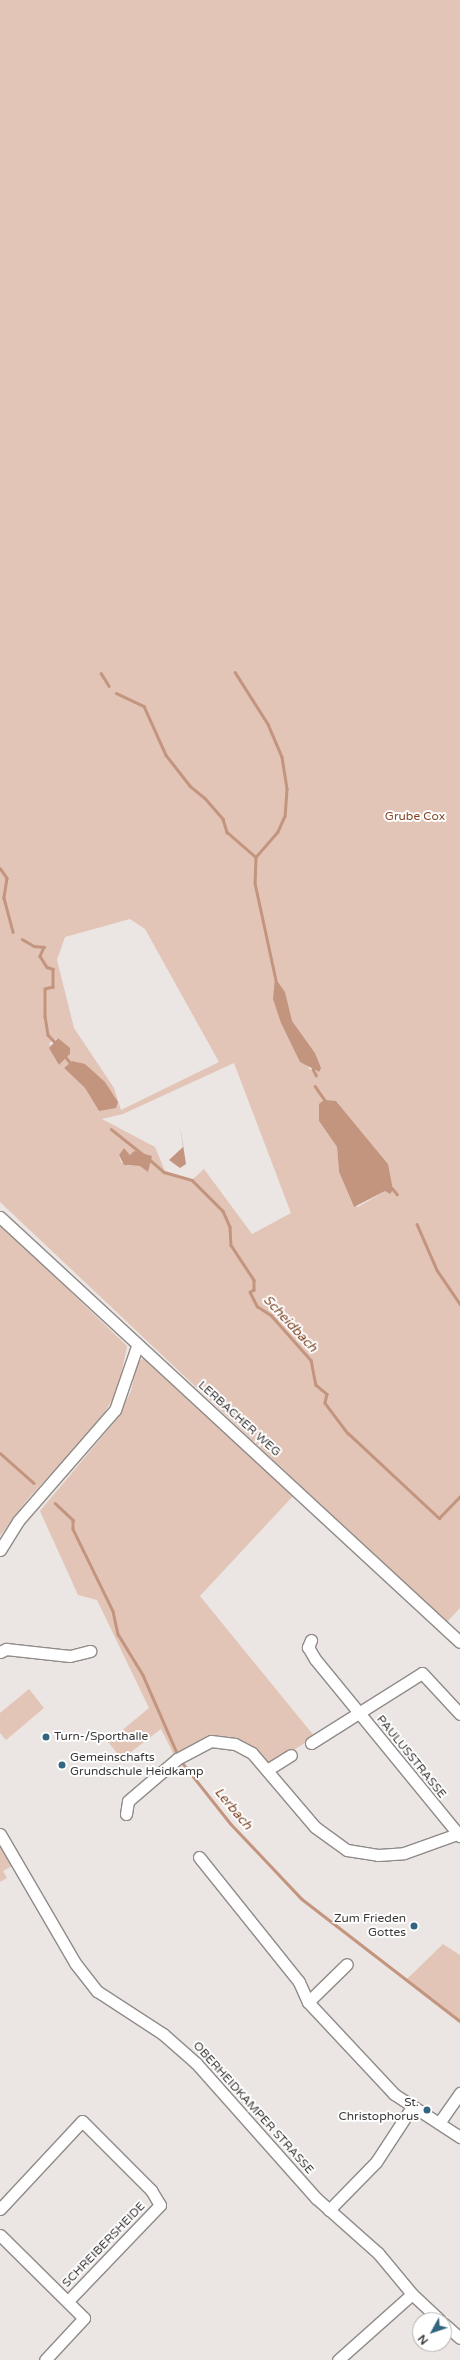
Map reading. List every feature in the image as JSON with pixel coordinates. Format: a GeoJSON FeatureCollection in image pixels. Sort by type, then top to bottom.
{"type":"FeatureCollection","features":[{"type":"Feature","properties":{"kind":"street","name":"LERBACHER WEG"},"geometry":{"type":"LineString","coordinates":[[0,1217],[137,1346],[460,1642]]}},
{"type":"Feature","properties":{"kind":"street"},"geometry":{"type":"LineString","coordinates":[[0,1550],[18,1521],[102,1430],[115,1410],[137,1346]]}},
{"type":"Feature","properties":{"kind":"street","name":"PAULUSSTRASSE"},"geometry":{"type":"LineString","coordinates":[[311,1640],[308,1648],[315,1659],[459,1834]]}},
{"type":"Feature","properties":{"kind":"street"},"geometry":{"type":"LineString","coordinates":[[0,1652],[6,1649],[70,1656],[90,1651]]}},
{"type":"Feature","properties":{"kind":"street","name":"PAULUSSTRASSE"},"geometry":{"type":"LineString","coordinates":[[311,1743],[422,1673],[460,1714]]}},
{"type":"Feature","properties":{"kind":"street"},"geometry":{"type":"LineString","coordinates":[[126,1814],[128,1801],[177,1758],[187,1751],[211,1741],[235,1744],[252,1753],[315,1828],[347,1850],[378,1855],[404,1853],[459,1834]]}},
{"type":"Feature","properties":{"kind":"street"},"geometry":{"type":"LineString","coordinates":[[267,1770],[292,1755]]}},
{"type":"Feature","properties":{"kind":"street","name":"OBERHEIDKAMPER STRASSE"},"geometry":{"type":"LineString","coordinates":[[0,1834],[75,1963],[97,1991],[164,2034],[196,2063],[329,2210],[378,2253],[412,2294],[431,2312]]}},
{"type":"Feature","properties":{"kind":"street"},"geometry":{"type":"LineString","coordinates":[[199,1857],[299,1982],[308,2002],[394,2094],[460,2137]]}},
{"type":"Feature","properties":{"kind":"street"},"geometry":{"type":"LineString","coordinates":[[308,2002],[347,1964]]}},
{"type":"Feature","properties":{"kind":"street"},"geometry":{"type":"LineString","coordinates":[[439,2123],[460,2093]]}},
{"type":"Feature","properties":{"kind":"street"},"geometry":{"type":"LineString","coordinates":[[329,2210],[376,2162],[412,2107]]}},
{"type":"Feature","properties":{"kind":"street","name":"SCHREIBERSHEIDE"},"geometry":{"type":"LineString","coordinates":[[0,2210],[82,2121],[151,2190],[160,2205],[69,2300]]}},
{"type":"Feature","properties":{"kind":"street","name":"SCHREIBERSHEIDE"},"geometry":{"type":"LineString","coordinates":[[0,2235],[69,2300],[84,2318],[45,2360]]}},
{"type":"Feature","properties":{"kind":"street"},"geometry":{"type":"LineString","coordinates":[[338,2360],[412,2294]]}},
{"type":"Feature","properties":{"kind":"street"},"geometry":{"type":"LineString","coordinates":[[452,2331],[460,2338]]}},
{"type":"Feature","properties":{"kind":"green space","name":"Grube Cox"},"geometry":{"type":"Polygon","coordinates":[[[0,0],[460,0],[460,1608],[446,1623],[0,1202],[0,0]],[[130,919],[65,937],[57,960],[74,1028],[114,1088],[121,1110],[219,1062],[145,929],[130,919]],[[275,979],[309,1069],[319,1072],[315,1053],[291,1021],[285,993],[275,979]],[[58,1038],[49,1043],[59,1065],[70,1054],[58,1038]],[[72,1061],[64,1068],[85,1088],[99,1111],[87,1069],[72,1061]],[[234,1063],[123,1114],[102,1119],[155,1147],[165,1171],[193,1179],[204,1169],[252,1234],[291,1213],[234,1063]],[[336,1101],[319,1121],[337,1147],[339,1172],[352,1203],[358,1207],[385,1191],[388,1164],[336,1101]],[[124,1148],[119,1155],[121,1162],[128,1166],[140,1166],[143,1155],[130,1155],[124,1148]]]}},
{"type":"Feature","properties":{"kind":"green space"},"geometry":{"type":"Polygon","coordinates":[[[0,1224],[127,1346],[118,1390],[99,1422],[27,1500],[0,1536],[0,1224]]]}},
{"type":"Feature","properties":{"kind":"green space"},"geometry":{"type":"Polygon","coordinates":[[[146,1358],[293,1496],[200,1596],[315,1737],[269,1765],[245,1744],[209,1735],[174,1755],[161,1729],[122,1759],[108,1742],[149,1708],[97,1600],[78,1595],[40,1511],[117,1419],[131,1391],[138,1361],[146,1358]]]}},
{"type":"Feature","properties":{"kind":"green space"},"geometry":{"type":"Polygon","coordinates":[[[29,1689],[44,1708],[6,1740],[0,1733],[0,1713],[29,1689]]]}},
{"type":"Feature","properties":{"kind":"green space"},"geometry":{"type":"Polygon","coordinates":[[[0,1847],[14,1865],[3,1871],[7,1878],[0,1882],[0,1847]]]}},
{"type":"Feature","properties":{"kind":"green space"},"geometry":{"type":"Polygon","coordinates":[[[443,1944],[460,1955],[460,2020],[407,1979],[443,1944]]]}},
{"type":"Feature","properties":{"kind":"shaded area"},"geometry":{"type":"Polygon","coordinates":[[[275,978],[285,992],[292,1021],[315,1053],[321,1068],[319,1072],[300,1062],[281,1023],[273,999],[275,978]]]}},
{"type":"Feature","properties":{"kind":"shaded area"},"geometry":{"type":"Polygon","coordinates":[[[58,1038],[70,1048],[70,1054],[59,1065],[49,1048],[58,1038]]]}},
{"type":"Feature","properties":{"kind":"shaded area"},"geometry":{"type":"Polygon","coordinates":[[[72,1061],[85,1064],[105,1082],[118,1102],[116,1108],[99,1111],[85,1088],[64,1068],[72,1061]]]}},
{"type":"Feature","properties":{"kind":"shaded area"},"geometry":{"type":"Polygon","coordinates":[[[324,1100],[336,1101],[388,1164],[393,1190],[390,1194],[385,1191],[354,1207],[339,1172],[337,1147],[319,1121],[319,1104],[324,1100]]]}},
{"type":"Feature","properties":{"kind":"shaded area"},"geometry":{"type":"Polygon","coordinates":[[[180,1125],[186,1164],[180,1168],[169,1160],[183,1147],[180,1125]]]}},
{"type":"Feature","properties":{"kind":"shaded area"},"geometry":{"type":"Polygon","coordinates":[[[124,1148],[130,1155],[134,1151],[152,1156],[148,1172],[140,1166],[124,1165],[119,1155],[124,1148]]]}},
{"type":"Feature","properties":{"kind":"waterway"},"geometry":{"type":"LineString","coordinates":[[235,672],[268,724],[282,757],[287,789],[285,816],[278,832],[256,857]]}},
{"type":"Feature","properties":{"kind":"waterway"},"geometry":{"type":"LineString","coordinates":[[101,673],[109,686]]}},
{"type":"Feature","properties":{"kind":"waterway"},"geometry":{"type":"LineString","coordinates":[[116,693],[144,706],[166,755],[190,786],[205,798],[223,819],[227,832],[256,857],[255,883],[276,980]]}},
{"type":"Feature","properties":{"kind":"waterway"},"geometry":{"type":"LineString","coordinates":[[0,868],[7,878],[4,898],[13,932]]}},
{"type":"Feature","properties":{"kind":"waterway"},"geometry":{"type":"LineString","coordinates":[[22,939],[34,946],[44,947],[40,956],[47,967],[53,969],[53,987],[45,989],[45,1016],[48,1035],[55,1042]]}},
{"type":"Feature","properties":{"kind":"waterway"},"geometry":{"type":"LineString","coordinates":[[65,1056],[72,1065]]}},
{"type":"Feature","properties":{"kind":"waterway"},"geometry":{"type":"LineString","coordinates":[[313,1069],[316,1075]]}},
{"type":"Feature","properties":{"kind":"waterway"},"geometry":{"type":"LineString","coordinates":[[315,1086],[326,1102]]}},
{"type":"Feature","properties":{"kind":"waterway","name":"Scheidbach"},"geometry":{"type":"LineString","coordinates":[[111,1129],[145,1156]]}},
{"type":"Feature","properties":{"kind":"waterway","name":"Scheidbach"},"geometry":{"type":"LineString","coordinates":[[149,1159],[164,1172],[192,1180],[223,1211],[230,1227],[231,1245],[254,1280],[254,1290],[250,1292],[257,1306],[271,1315],[311,1360],[316,1385],[327,1394],[325,1403],[348,1433],[439,1518],[460,1496]]}},
{"type":"Feature","properties":{"kind":"waterway"},"geometry":{"type":"LineString","coordinates":[[392,1188],[397,1194]]}},
{"type":"Feature","properties":{"kind":"waterway"},"geometry":{"type":"LineString","coordinates":[[417,1224],[437,1270],[460,1304]]}},
{"type":"Feature","properties":{"kind":"waterway","name":"Lerbach"},"geometry":{"type":"LineString","coordinates":[[0,1453],[34,1483]]}},
{"type":"Feature","properties":{"kind":"waterway","name":"Lerbach"},"geometry":{"type":"LineString","coordinates":[[55,1503],[73,1520],[73,1529],[113,1611],[118,1634],[143,1675],[178,1755]]}},
{"type":"Feature","properties":{"kind":"waterway","name":"Lerbach"},"geometry":{"type":"LineString","coordinates":[[181,1761],[231,1824],[302,1899],[460,2021]]}},
{"type":"Feature","properties":{"kind":"place","name":"Turn-/Sporthalle"},"geometry":{"type":"Point","coordinates":[46,1737]}},
{"type":"Feature","properties":{"kind":"place","name":"Gemeinschafts Grundschule Heidkamp"},"geometry":{"type":"Point","coordinates":[62,1765]}},
{"type":"Feature","properties":{"kind":"place","name":"Zum Frieden Gottes"},"geometry":{"type":"Point","coordinates":[414,1926]}},
{"type":"Feature","properties":{"kind":"place","name":"St. Christophorus"},"geometry":{"type":"Point","coordinates":[427,2110]}}]}
